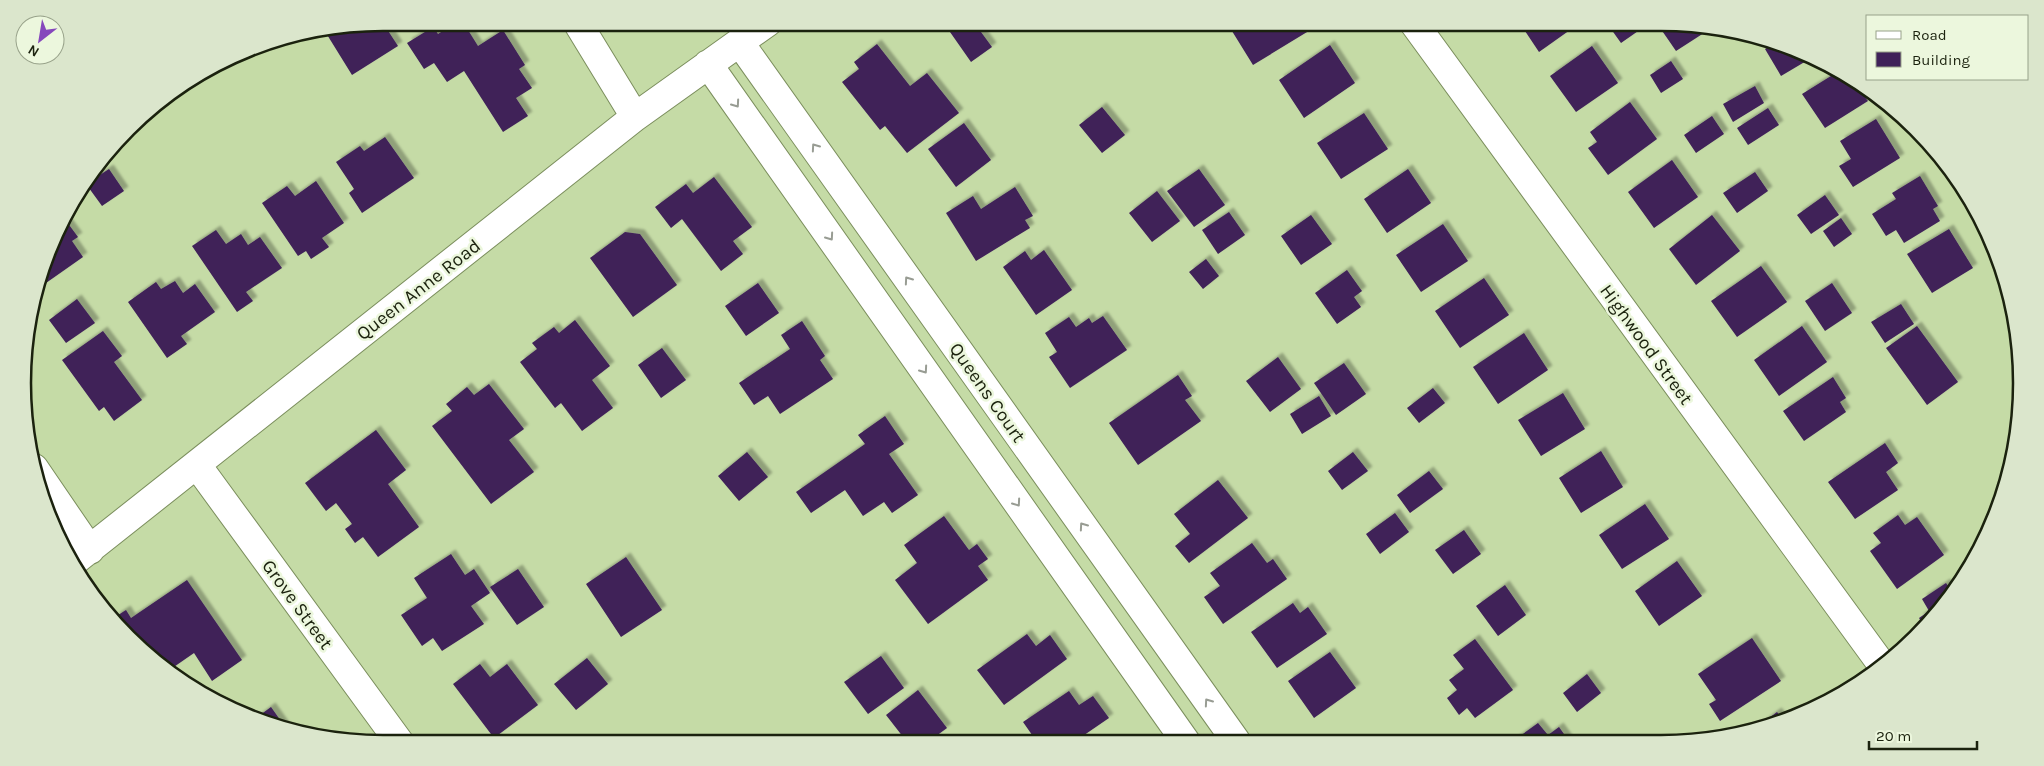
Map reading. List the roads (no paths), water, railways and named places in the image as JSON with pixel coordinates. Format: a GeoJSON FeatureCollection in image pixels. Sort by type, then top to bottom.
{"type":"FeatureCollection","features":[{"type":"Feature","properties":{"kind":"street"},"geometry":{"type":"LineString","coordinates":[[582,31],[635,117]]}},
{"type":"Feature","properties":{"kind":"street","name":"Queen Anne Road"},"geometry":{"type":"LineString","coordinates":[[81,556],[635,117],[755,31]]}},
{"type":"Feature","properties":{"kind":"street","name":"Highwood Street"},"geometry":{"type":"LineString","coordinates":[[1420,31],[1878,660]]}},
{"type":"Feature","properties":{"kind":"street","name":"Queens Court"},"geometry":{"type":"LineString","coordinates":[[740,42],[1231,735]]}},
{"type":"Feature","properties":{"kind":"street"},"geometry":{"type":"LineString","coordinates":[[708,64],[1181,735]]}},
{"type":"Feature","properties":{"kind":"street"},"geometry":{"type":"LineString","coordinates":[[899,334],[931,311]]}},
{"type":"Feature","properties":{"kind":"street","name":"Grove Street"},"geometry":{"type":"LineString","coordinates":[[196,465],[393,735]]}},
{"type":"Feature","properties":{"kind":"street"},"geometry":{"type":"LineString","coordinates":[[52,502],[81,556]]}},
{"type":"Feature","properties":{"kind":"street"},"geometry":{"type":"LineString","coordinates":[[1068,575],[1102,553]]}}]}
